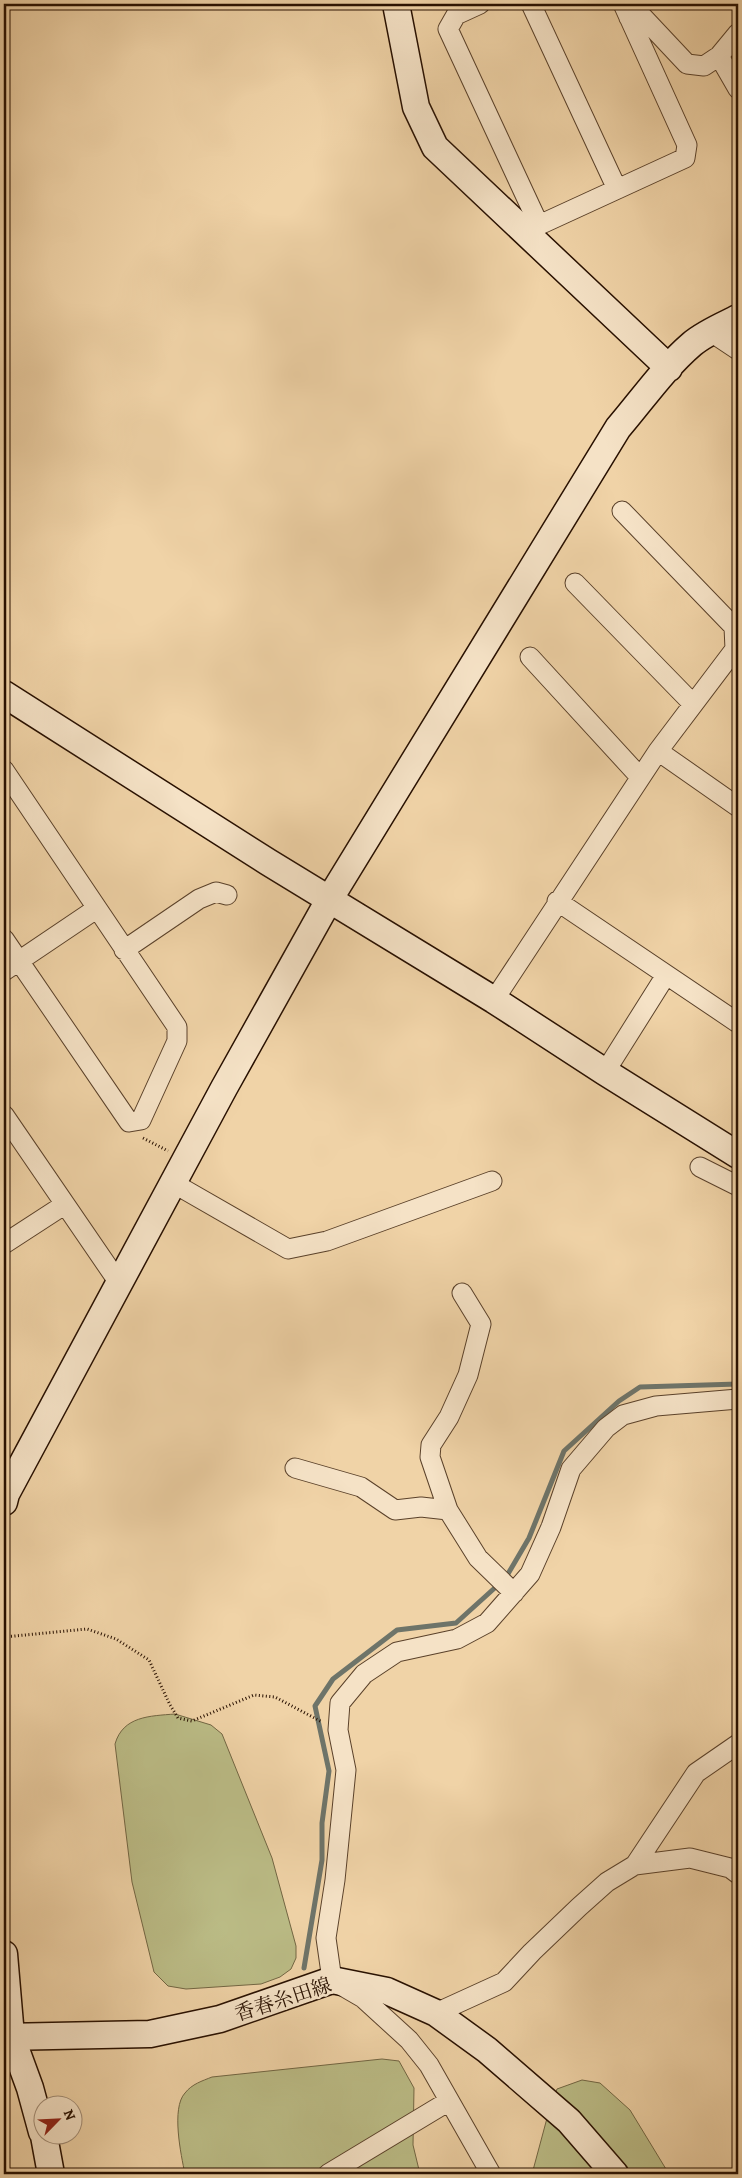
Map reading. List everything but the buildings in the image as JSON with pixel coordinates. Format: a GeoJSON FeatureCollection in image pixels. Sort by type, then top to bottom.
{"type":"FeatureCollection","features":[{"type":"Feature","properties":{"kind":"street"},"geometry":{"type":"LineString","coordinates":[[480,4],[456,15],[448,29],[532,229]]}},
{"type":"Feature","properties":{"kind":"street"},"geometry":{"type":"LineString","coordinates":[[532,4],[616,189]]}},
{"type":"Feature","properties":{"kind":"street"},"geometry":{"type":"LineString","coordinates":[[399,6],[416,107],[435,147],[532,229],[668,368]]}},
{"type":"Feature","properties":{"kind":"street"},"geometry":{"type":"LineString","coordinates":[[532,229],[685,158],[687,145],[626,11]]}},
{"type":"Feature","properties":{"kind":"street"},"geometry":{"type":"LineString","coordinates":[[626,11],[640,14],[687,64],[704,66],[719,56],[738,33]]}},
{"type":"Feature","properties":{"kind":"street"},"geometry":{"type":"LineString","coordinates":[[719,56],[738,89]]}},
{"type":"Feature","properties":{"kind":"street"},"geometry":{"type":"LineString","coordinates":[[4,1502],[6,1494],[185,1160],[329,900],[618,428],[668,368],[692,344],[738,318]]}},
{"type":"Feature","properties":{"kind":"street"},"geometry":{"type":"LineString","coordinates":[[711,332],[738,350]]}},
{"type":"Feature","properties":{"kind":"street"},"geometry":{"type":"LineString","coordinates":[[494,1000],[557,901],[658,751],[737,651],[734,627],[622,511]]}},
{"type":"Feature","properties":{"kind":"street"},"geometry":{"type":"LineString","coordinates":[[575,583],[694,704]]}},
{"type":"Feature","properties":{"kind":"street"},"geometry":{"type":"LineString","coordinates":[[530,657],[640,777]]}},
{"type":"Feature","properties":{"kind":"street"},"geometry":{"type":"LineString","coordinates":[[4,694],[329,900],[494,1000],[738,1155]]}},
{"type":"Feature","properties":{"kind":"street"},"geometry":{"type":"LineString","coordinates":[[658,751],[738,807]]}},
{"type":"Feature","properties":{"kind":"street"},"geometry":{"type":"LineString","coordinates":[[4,770],[177,1028],[177,1041],[141,1120],[129,1122],[11,966],[4,939]]}},
{"type":"Feature","properties":{"kind":"street"},"geometry":{"type":"LineString","coordinates":[[124,950],[198,898],[216,892],[228,895]]}},
{"type":"Feature","properties":{"kind":"street"},"geometry":{"type":"LineString","coordinates":[[557,901],[738,1023]]}},
{"type":"Feature","properties":{"kind":"street"},"geometry":{"type":"LineString","coordinates":[[11,966],[96,909]]}},
{"type":"Feature","properties":{"kind":"street"},"geometry":{"type":"LineString","coordinates":[[605,1072],[666,975]]}},
{"type":"Feature","properties":{"kind":"street"},"geometry":{"type":"LineString","coordinates":[[4,1115],[119,1283]]}},
{"type":"Feature","properties":{"kind":"street"},"geometry":{"type":"LineString","coordinates":[[700,1167],[738,1186]]}},
{"type":"Feature","properties":{"kind":"street"},"geometry":{"type":"LineString","coordinates":[[173,1183],[288,1249],[327,1241],[492,1181]]}},
{"type":"Feature","properties":{"kind":"street"},"geometry":{"type":"LineString","coordinates":[[4,1244],[64,1205]]}},
{"type":"Feature","properties":{"kind":"street"},"geometry":{"type":"LineString","coordinates":[[462,1293],[480,1324],[468,1375],[449,1417],[431,1445],[430,1457],[448,1510],[478,1558],[514,1593]]}},
{"type":"Feature","properties":{"kind":"street"},"geometry":{"type":"LineString","coordinates":[[491,2174],[429,2065],[408,2040],[363,1998],[332,1980],[326,1938],[335,1880],[346,1770],[338,1730],[340,1703],[364,1674],[397,1652],[457,1639],[487,1623],[530,1574],[551,1527],[571,1469],[606,1428],[623,1415],[656,1406],[738,1399]]}},
{"type":"Feature","properties":{"kind":"street"},"geometry":{"type":"LineString","coordinates":[[295,1468],[362,1487],[396,1510],[421,1507],[448,1510]]}},
{"type":"Feature","properties":{"kind":"street"},"geometry":{"type":"LineString","coordinates":[[635,1865],[696,1773],[738,1744]]}},
{"type":"Feature","properties":{"kind":"street"},"geometry":{"type":"LineString","coordinates":[[436,2012],[504,1982],[579,1907],[607,1882],[635,1865],[690,1858],[730,1868],[738,1874]]}},
{"type":"Feature","properties":{"kind":"street"},"geometry":{"type":"LineString","coordinates":[[4,1954],[7,2036],[32,2096]]}},
{"type":"Feature","properties":{"kind":"street","name":"香春糸田線"},"geometry":{"type":"LineString","coordinates":[[7,2036],[150,2034],[220,2019],[332,1980],[387,1990],[436,2012],[487,2050],[569,2122],[615,2174]]}},
{"type":"Feature","properties":{"kind":"street"},"geometry":{"type":"LineString","coordinates":[[328,2174],[449,2101]]}},
{"type":"Feature","properties":{"kind":"street"},"geometry":{"type":"LineString","coordinates":[[46,2146],[51,2174]]}},
{"type":"Feature","properties":{"kind":"path"},"geometry":{"type":"LineString","coordinates":[[129,1122],[140,1136],[185,1160]]}},
{"type":"Feature","properties":{"kind":"path"},"geometry":{"type":"LineString","coordinates":[[4,1638],[87,1629],[116,1639],[149,1660],[178,1718],[192,1721],[254,1695],[276,1697],[338,1730]]}},
{"type":"Feature","properties":{"kind":"green space"},"geometry":{"type":"Polygon","coordinates":[[[175,1714],[211,1725],[222,1734],[272,1858],[296,1946],[296,1958],[291,1969],[280,1977],[261,1984],[186,1989],[168,1986],[154,1972],[132,1882],[115,1744],[124,1728],[139,1719],[175,1714]]]}},
{"type":"Feature","properties":{"kind":"green space"},"geometry":{"type":"Polygon","coordinates":[[[382,2059],[399,2061],[414,2088],[413,2145],[420,2174],[185,2174],[178,2132],[179,2109],[185,2093],[194,2085],[212,2077],[382,2059]]]}},
{"type":"Feature","properties":{"kind":"green space"},"geometry":{"type":"Polygon","coordinates":[[[582,2080],[600,2083],[630,2110],[669,2174],[532,2174],[550,2107],[557,2089],[582,2080]]]}},
{"type":"Feature","properties":{"kind":"waterway"},"geometry":{"type":"LineString","coordinates":[[505,1579],[529,1538],[564,1451],[619,1401],[640,1387],[738,1384]]}},
{"type":"Feature","properties":{"kind":"waterway"},"geometry":{"type":"LineString","coordinates":[[304,1968],[322,1860],[322,1823],[329,1771],[315,1706],[333,1679],[397,1630],[456,1623],[498,1585]]}}]}
